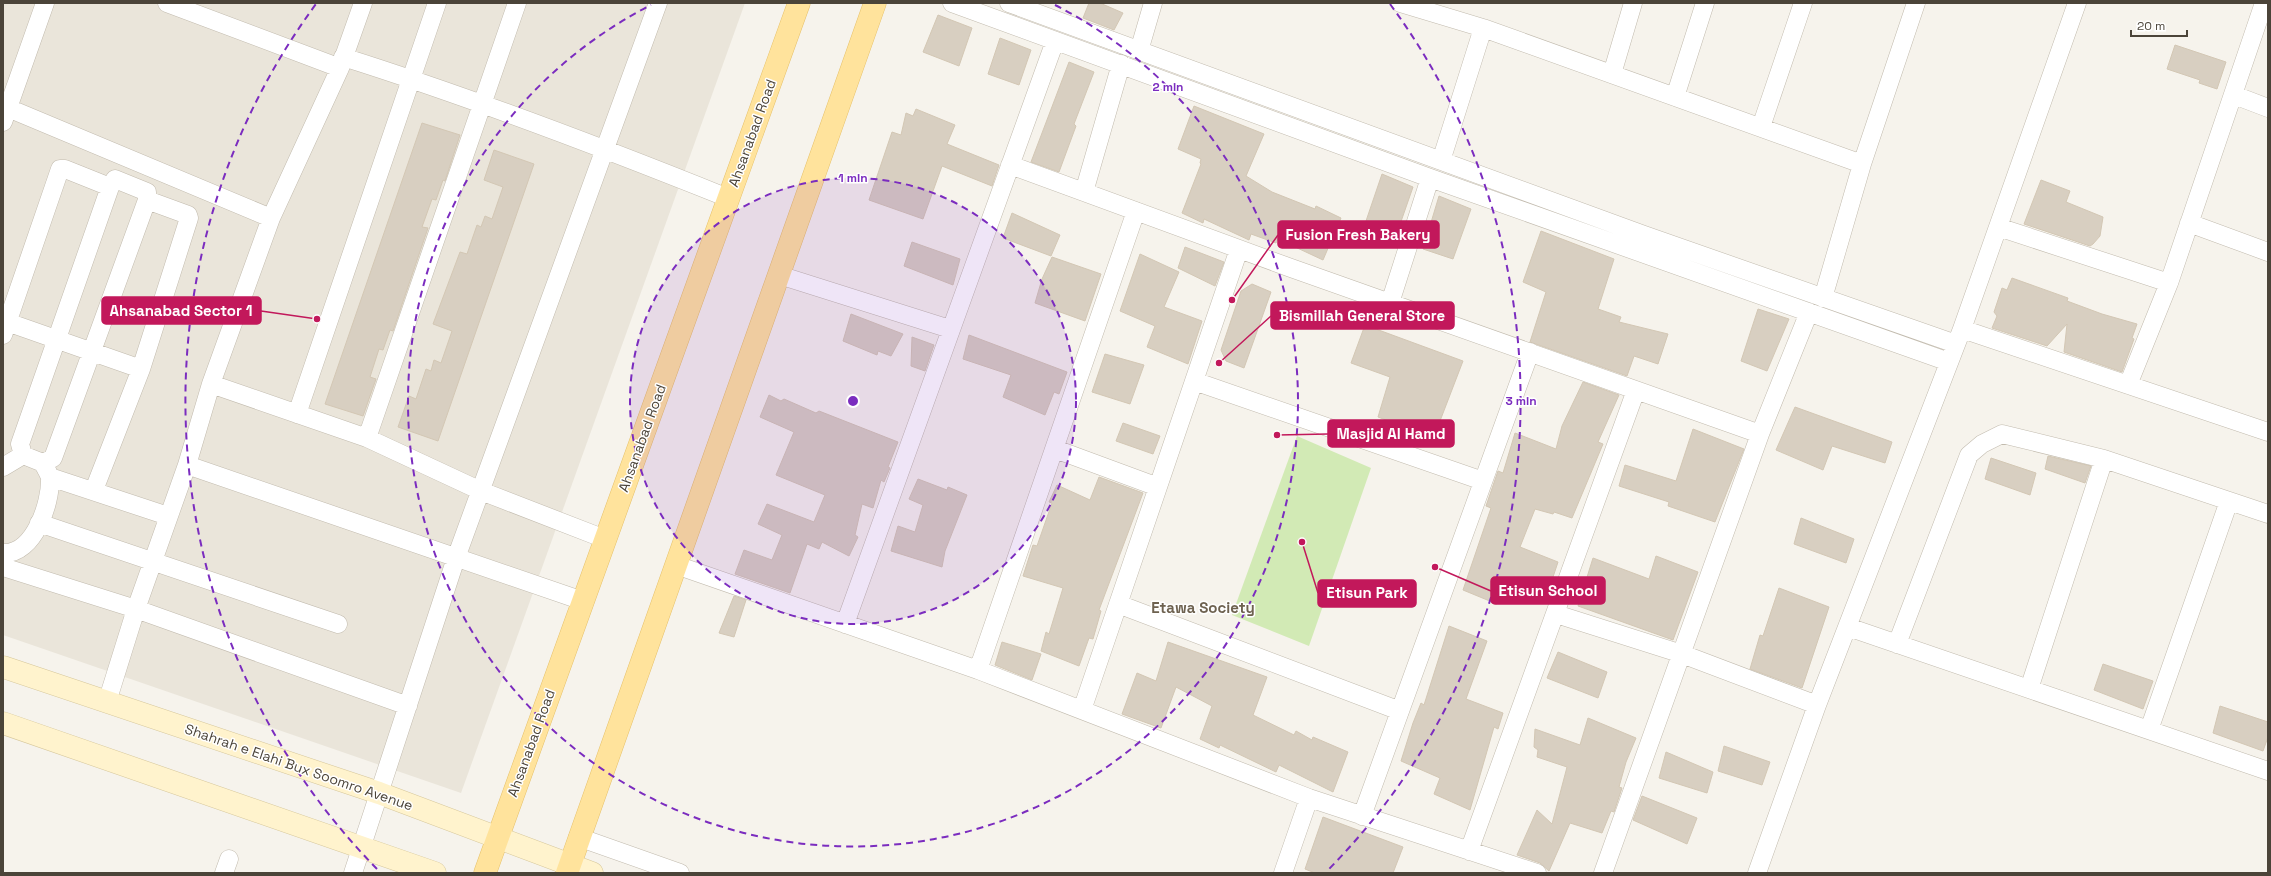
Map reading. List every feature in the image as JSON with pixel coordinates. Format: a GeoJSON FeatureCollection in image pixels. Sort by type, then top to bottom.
{"type":"FeatureCollection","features":[{"type":"Feature","properties":{"kind":"main road","name":"Ahsanabad Road"},"geometry":{"type":"LineString","coordinates":[[485,873],[799,3]]}},
{"type":"Feature","properties":{"kind":"main road"},"geometry":{"type":"LineString","coordinates":[[568,869],[578,837],[875,3]]}},
{"type":"Feature","properties":{"kind":"main road","name":"Shahrah e Elahi Bux Soomro Avenue"},"geometry":{"type":"LineString","coordinates":[[3,667],[379,793],[497,837],[568,869],[592,873]]}},
{"type":"Feature","properties":{"kind":"main road"},"geometry":{"type":"LineString","coordinates":[[3,723],[435,873]]}},
{"type":"Feature","properties":{"kind":"street"},"geometry":{"type":"LineString","coordinates":[[45,3],[6,115],[271,218]]}},
{"type":"Feature","properties":{"kind":"street"},"geometry":{"type":"LineString","coordinates":[[167,3],[341,62],[412,78],[482,105],[606,149],[728,198]]}},
{"type":"Feature","properties":{"kind":"street"},"geometry":{"type":"LineString","coordinates":[[108,702],[136,609],[154,562],[168,516],[187,465],[212,384],[271,218],[341,62],[363,3]]}},
{"type":"Feature","properties":{"kind":"street"},"geometry":{"type":"LineString","coordinates":[[297,414],[438,3]]}},
{"type":"Feature","properties":{"kind":"street"},"geometry":{"type":"LineString","coordinates":[[367,438],[517,3]]}},
{"type":"Feature","properties":{"kind":"street"},"geometry":{"type":"LineString","coordinates":[[353,873],[456,558],[482,491],[658,3]]}},
{"type":"Feature","properties":{"kind":"street"},"geometry":{"type":"LineString","coordinates":[[952,3],[1430,178],[1949,362]]}},
{"type":"Feature","properties":{"kind":"street"},"geometry":{"type":"LineString","coordinates":[[1009,3],[1824,298],[2128,385],[2268,432]]}},
{"type":"Feature","properties":{"kind":"street"},"geometry":{"type":"LineString","coordinates":[[1139,51],[1154,3]]}},
{"type":"Feature","properties":{"kind":"street"},"geometry":{"type":"LineString","coordinates":[[1612,74],[1633,3]]}},
{"type":"Feature","properties":{"kind":"street"},"geometry":{"type":"LineString","coordinates":[[1675,97],[1705,3]]}},
{"type":"Feature","properties":{"kind":"street"},"geometry":{"type":"LineString","coordinates":[[1761,127],[1803,3]]}},
{"type":"Feature","properties":{"kind":"street"},"geometry":{"type":"LineString","coordinates":[[1824,298],[1862,164],[1916,3]]}},
{"type":"Feature","properties":{"kind":"street"},"geometry":{"type":"LineString","coordinates":[[1757,873],[1817,705],[1959,337],[2077,3]]}},
{"type":"Feature","properties":{"kind":"street"},"geometry":{"type":"LineString","coordinates":[[2128,385],[2169,283],[2234,96],[2264,3]]}},
{"type":"Feature","properties":{"kind":"street"},"geometry":{"type":"LineString","coordinates":[[1404,4],[1483,28],[1862,164]]}},
{"type":"Feature","properties":{"kind":"street"},"geometry":{"type":"LineString","coordinates":[[1441,160],[1483,28]]}},
{"type":"Feature","properties":{"kind":"street"},"geometry":{"type":"LineString","coordinates":[[845,624],[950,329],[1056,41]]}},
{"type":"Feature","properties":{"kind":"street"},"geometry":{"type":"LineString","coordinates":[[1084,192],[1121,64]]}},
{"type":"Feature","properties":{"kind":"street"},"geometry":{"type":"LineString","coordinates":[[2234,96],[2268,108]]}},
{"type":"Feature","properties":{"kind":"street"},"geometry":{"type":"LineString","coordinates":[[1010,165],[1239,249],[1760,434]]}},
{"type":"Feature","properties":{"kind":"street"},"geometry":{"type":"LineString","coordinates":[[110,187],[65,169],[60,169],[5,328],[58,338],[141,369]]}},
{"type":"Feature","properties":{"kind":"street"},"geometry":{"type":"LineString","coordinates":[[1390,303],[1430,178]]}},
{"type":"Feature","properties":{"kind":"street"},"geometry":{"type":"LineString","coordinates":[[3,552],[11,553],[23,548],[34,536],[47,496],[46,470],[53,458],[91,350],[147,200],[147,192],[115,179],[110,187],[20,444],[11,460],[46,470],[94,490],[168,516]]}},
{"type":"Feature","properties":{"kind":"street"},"geometry":{"type":"LineString","coordinates":[[94,490],[141,369],[189,217],[147,200]]}},
{"type":"Feature","properties":{"kind":"street"},"geometry":{"type":"LineString","coordinates":[[978,670],[1136,211]]}},
{"type":"Feature","properties":{"kind":"street"},"geometry":{"type":"LineString","coordinates":[[2189,224],[2268,252]]}},
{"type":"Feature","properties":{"kind":"street"},"geometry":{"type":"LineString","coordinates":[[1998,227],[2169,283]]}},
{"type":"Feature","properties":{"kind":"street"},"geometry":{"type":"LineString","coordinates":[[1082,710],[1239,249]]}},
{"type":"Feature","properties":{"kind":"street"},"geometry":{"type":"LineString","coordinates":[[779,275],[950,329]]}},
{"type":"Feature","properties":{"kind":"street"},"geometry":{"type":"LineString","coordinates":[[1603,873],[1760,434],[1809,312]]}},
{"type":"Feature","properties":{"kind":"street"},"geometry":{"type":"LineString","coordinates":[[1362,816],[1530,352]]}},
{"type":"Feature","properties":{"kind":"street"},"geometry":{"type":"LineString","coordinates":[[1194,381],[1483,481]]}},
{"type":"Feature","properties":{"kind":"street"},"geometry":{"type":"LineString","coordinates":[[212,384],[367,438],[482,491],[605,539]]}},
{"type":"Feature","properties":{"kind":"street"},"geometry":{"type":"LineString","coordinates":[[1469,851],[1636,390]]}},
{"type":"Feature","properties":{"kind":"street"},"geometry":{"type":"LineString","coordinates":[[1897,644],[1969,455],[1982,444],[2002,434],[2104,459],[2268,514]]}},
{"type":"Feature","properties":{"kind":"street"},"geometry":{"type":"LineString","coordinates":[[1055,449],[1158,487]]}},
{"type":"Feature","properties":{"kind":"street"},"geometry":{"type":"LineString","coordinates":[[2029,689],[2104,459]]}},
{"type":"Feature","properties":{"kind":"street"},"geometry":{"type":"LineString","coordinates":[[187,465],[583,601]]}},
{"type":"Feature","properties":{"kind":"street"},"geometry":{"type":"LineString","coordinates":[[2149,730],[2229,501]]}},
{"type":"Feature","properties":{"kind":"street"},"geometry":{"type":"LineString","coordinates":[[39,523],[338,624]]}},
{"type":"Feature","properties":{"kind":"street"},"geometry":{"type":"LineString","coordinates":[[676,564],[978,670],[1309,798],[1537,873]]}},
{"type":"Feature","properties":{"kind":"street"},"geometry":{"type":"LineString","coordinates":[[3,567],[136,609],[408,706]]}},
{"type":"Feature","properties":{"kind":"street"},"geometry":{"type":"LineString","coordinates":[[1118,604],[1400,711]]}},
{"type":"Feature","properties":{"kind":"street"},"geometry":{"type":"LineString","coordinates":[[1556,614],[1682,654],[1817,705]]}},
{"type":"Feature","properties":{"kind":"street"},"geometry":{"type":"LineString","coordinates":[[1848,627],[2268,771]]}},
{"type":"Feature","properties":{"kind":"street"},"geometry":{"type":"LineString","coordinates":[[1283,873],[1309,798]]}},
{"type":"Feature","properties":{"kind":"street"},"geometry":{"type":"LineString","coordinates":[[578,837],[680,873]]}},
{"type":"Feature","properties":{"kind":"shaded area"},"geometry":{"type":"Polygon","coordinates":[[[3,3],[745,3],[461,793],[3,635],[3,3]]]}},
{"type":"Feature","properties":{"kind":"green space"},"geometry":{"type":"Polygon","coordinates":[[[1297,436],[1371,468],[1309,646],[1232,615],[1297,436]]]}},
{"type":"Feature","properties":{"kind":"building"},"geometry":{"type":"Polygon","coordinates":[[[1089,3],[1100,3],[1123,13],[1114,30],[1083,18],[1089,3]]]}},
{"type":"Feature","properties":{"kind":"building"},"geometry":{"type":"Polygon","coordinates":[[[938,15],[972,28],[959,66],[923,52],[938,15]]]}},
{"type":"Feature","properties":{"kind":"building"},"geometry":{"type":"Polygon","coordinates":[[[1000,38],[1031,50],[1019,85],[988,74],[1000,38]]]}},
{"type":"Feature","properties":{"kind":"building"},"geometry":{"type":"Polygon","coordinates":[[[2175,45],[2226,62],[2217,89],[2199,83],[2200,80],[2167,69],[2175,45]]]}},
{"type":"Feature","properties":{"kind":"building"},"geometry":{"type":"Polygon","coordinates":[[[1069,62],[1094,72],[1074,124],[1076,126],[1059,172],[1031,162],[1069,62]]]}},
{"type":"Feature","properties":{"kind":"building"},"geometry":{"type":"Polygon","coordinates":[[[1194,106],[1264,134],[1246,176],[1272,192],[1315,209],[1316,206],[1341,218],[1323,260],[1278,239],[1276,243],[1251,234],[1249,240],[1204,219],[1203,223],[1182,213],[1201,164],[1201,159],[1178,149],[1194,106]]]}},
{"type":"Feature","properties":{"kind":"building"},"geometry":{"type":"Polygon","coordinates":[[[916,109],[955,125],[947,144],[999,165],[992,186],[942,166],[923,219],[869,200],[892,132],[901,135],[906,113],[913,116],[916,109]]]}},
{"type":"Feature","properties":{"kind":"building"},"geometry":{"type":"Polygon","coordinates":[[[422,123],[460,135],[445,181],[443,180],[436,200],[432,199],[422,227],[428,228],[393,331],[390,330],[383,350],[379,349],[370,377],[376,379],[363,416],[325,404],[422,123]]]}},
{"type":"Feature","properties":{"kind":"building"},"geometry":{"type":"Polygon","coordinates":[[[494,150],[534,164],[438,441],[398,427],[409,396],[416,399],[426,369],[431,371],[434,360],[441,363],[452,331],[433,324],[460,252],[467,254],[477,225],[481,227],[485,216],[492,219],[503,187],[484,180],[494,150]]]}},
{"type":"Feature","properties":{"kind":"building"},"geometry":{"type":"Polygon","coordinates":[[[1382,174],[1413,187],[1397,233],[1366,221],[1382,174]]]}},
{"type":"Feature","properties":{"kind":"building"},"geometry":{"type":"Polygon","coordinates":[[[2041,180],[2070,191],[2066,202],[2103,217],[2100,236],[2093,244],[2090,246],[2024,224],[2041,180]]]}},
{"type":"Feature","properties":{"kind":"building"},"geometry":{"type":"Polygon","coordinates":[[[1439,196],[1471,209],[1453,259],[1423,249],[1439,196]]]}},
{"type":"Feature","properties":{"kind":"building"},"geometry":{"type":"Polygon","coordinates":[[[1012,213],[1060,235],[1051,256],[1003,238],[1012,213]]]}},
{"type":"Feature","properties":{"kind":"building"},"geometry":{"type":"Polygon","coordinates":[[[1541,231],[1614,259],[1598,309],[1621,317],[1619,322],[1668,334],[1658,364],[1634,356],[1627,376],[1530,342],[1546,292],[1523,282],[1541,231]]]}},
{"type":"Feature","properties":{"kind":"building"},"geometry":{"type":"Polygon","coordinates":[[[912,242],[960,259],[953,285],[904,266],[912,242]]]}},
{"type":"Feature","properties":{"kind":"building"},"geometry":{"type":"Polygon","coordinates":[[[1185,247],[1224,262],[1215,286],[1178,268],[1185,247]]]}},
{"type":"Feature","properties":{"kind":"building"},"geometry":{"type":"Polygon","coordinates":[[[1140,254],[1179,272],[1164,307],[1202,321],[1188,364],[1147,347],[1155,326],[1120,311],[1140,254]]]}},
{"type":"Feature","properties":{"kind":"building"},"geometry":{"type":"Polygon","coordinates":[[[1052,257],[1101,274],[1085,321],[1035,303],[1042,279],[1052,257]]]}},
{"type":"Feature","properties":{"kind":"building"},"geometry":{"type":"Polygon","coordinates":[[[2012,278],[2068,298],[2067,301],[2102,314],[2137,324],[2132,338],[2134,339],[2122,372],[2064,352],[2067,324],[2047,346],[1992,328],[1997,316],[1994,312],[2002,288],[2007,290],[2012,278]]]}},
{"type":"Feature","properties":{"kind":"building"},"geometry":{"type":"Polygon","coordinates":[[[1252,284],[1271,292],[1244,368],[1226,361],[1221,350],[1241,291],[1252,284]]]}},
{"type":"Feature","properties":{"kind":"building"},"geometry":{"type":"Polygon","coordinates":[[[1758,309],[1789,319],[1767,371],[1741,361],[1758,309]]]}},
{"type":"Feature","properties":{"kind":"building"},"geometry":{"type":"Polygon","coordinates":[[[851,314],[903,334],[891,356],[878,351],[877,355],[843,341],[851,314]]]}},
{"type":"Feature","properties":{"kind":"building"},"geometry":{"type":"Polygon","coordinates":[[[1365,325],[1463,361],[1435,434],[1417,428],[1416,431],[1378,417],[1390,377],[1351,363],[1365,325]]]}},
{"type":"Feature","properties":{"kind":"building"},"geometry":{"type":"Polygon","coordinates":[[[969,335],[1067,372],[1059,394],[1054,392],[1045,415],[1003,397],[1011,375],[963,359],[969,335]]]}},
{"type":"Feature","properties":{"kind":"building"},"geometry":{"type":"Polygon","coordinates":[[[912,337],[934,345],[925,371],[911,366],[912,337]]]}},
{"type":"Feature","properties":{"kind":"building"},"geometry":{"type":"Polygon","coordinates":[[[1105,354],[1144,365],[1130,404],[1092,392],[1105,354]]]}},
{"type":"Feature","properties":{"kind":"building"},"geometry":{"type":"Polygon","coordinates":[[[1583,382],[1619,395],[1598,442],[1603,444],[1572,518],[1554,512],[1553,514],[1535,509],[1520,547],[1558,562],[1547,595],[1507,581],[1497,604],[1463,590],[1491,508],[1486,506],[1498,471],[1503,473],[1515,433],[1556,449],[1562,426],[1583,382]]]}},
{"type":"Feature","properties":{"kind":"building"},"geometry":{"type":"Polygon","coordinates":[[[769,395],[781,401],[784,399],[816,413],[819,411],[898,442],[884,482],[881,480],[873,508],[862,504],[855,535],[858,537],[849,556],[822,542],[819,549],[807,544],[790,593],[735,574],[744,550],[772,560],[782,535],[758,524],[767,504],[814,522],[825,495],[776,475],[794,432],[760,417],[769,395]]]}},
{"type":"Feature","properties":{"kind":"building"},"geometry":{"type":"Polygon","coordinates":[[[1795,407],[1892,442],[1885,463],[1832,446],[1823,470],[1776,450],[1795,407]]]}},
{"type":"Feature","properties":{"kind":"building"},"geometry":{"type":"Polygon","coordinates":[[[1123,423],[1160,436],[1153,454],[1116,441],[1123,423]]]}},
{"type":"Feature","properties":{"kind":"building"},"geometry":{"type":"Polygon","coordinates":[[[1693,429],[1744,449],[1715,522],[1668,506],[1669,502],[1619,486],[1625,465],[1676,481],[1693,429]]]}},
{"type":"Feature","properties":{"kind":"building"},"geometry":{"type":"Polygon","coordinates":[[[2048,456],[2091,466],[2085,483],[2045,469],[2048,456]]]}},
{"type":"Feature","properties":{"kind":"building"},"geometry":{"type":"Polygon","coordinates":[[[1991,458],[2036,473],[2030,495],[1985,479],[1991,458]]]}},
{"type":"Feature","properties":{"kind":"building"},"geometry":{"type":"Polygon","coordinates":[[[1099,477],[1143,493],[1099,610],[1101,611],[1093,639],[1089,638],[1079,666],[1041,651],[1046,632],[1049,634],[1063,588],[1023,576],[1033,545],[1037,546],[1052,503],[1049,502],[1057,485],[1090,500],[1099,477]]]}},
{"type":"Feature","properties":{"kind":"building"},"geometry":{"type":"Polygon","coordinates":[[[918,479],[947,490],[948,487],[967,495],[945,551],[942,567],[891,551],[898,526],[915,532],[923,505],[909,499],[918,479]]]}},
{"type":"Feature","properties":{"kind":"building"},"geometry":{"type":"Polygon","coordinates":[[[1801,518],[1854,539],[1846,563],[1794,544],[1801,518]]]}},
{"type":"Feature","properties":{"kind":"building"},"geometry":{"type":"Polygon","coordinates":[[[1656,556],[1698,572],[1673,640],[1578,606],[1593,558],[1649,579],[1656,556]]]}},
{"type":"Feature","properties":{"kind":"building"},"geometry":{"type":"Polygon","coordinates":[[[1779,588],[1829,607],[1802,688],[1750,669],[1760,635],[1763,636],[1779,588]]]}},
{"type":"Feature","properties":{"kind":"building"},"geometry":{"type":"Polygon","coordinates":[[[734,596],[746,600],[734,637],[719,633],[734,596]]]}},
{"type":"Feature","properties":{"kind":"building"},"geometry":{"type":"Polygon","coordinates":[[[1449,626],[1487,641],[1466,699],[1503,713],[1498,729],[1494,727],[1470,810],[1434,794],[1440,778],[1401,761],[1421,703],[1424,705],[1449,626]]]}},
{"type":"Feature","properties":{"kind":"building"},"geometry":{"type":"Polygon","coordinates":[[[1002,642],[1041,654],[1032,680],[995,665],[1002,642]]]}},
{"type":"Feature","properties":{"kind":"building"},"geometry":{"type":"Polygon","coordinates":[[[1168,642],[1267,677],[1253,715],[1294,735],[1296,731],[1312,740],[1313,737],[1348,752],[1333,792],[1279,765],[1276,772],[1220,745],[1219,748],[1200,739],[1212,706],[1176,687],[1161,728],[1122,714],[1137,673],[1156,681],[1168,642]]]}},
{"type":"Feature","properties":{"kind":"building"},"geometry":{"type":"Polygon","coordinates":[[[1558,652],[1607,672],[1598,698],[1547,678],[1558,652]]]}},
{"type":"Feature","properties":{"kind":"building"},"geometry":{"type":"Polygon","coordinates":[[[2103,664],[2153,681],[2143,709],[2094,690],[2103,664]]]}},
{"type":"Feature","properties":{"kind":"building"},"geometry":{"type":"Polygon","coordinates":[[[2220,706],[2268,722],[2268,737],[2263,751],[2213,733],[2220,706]]]}},
{"type":"Feature","properties":{"kind":"building"},"geometry":{"type":"Polygon","coordinates":[[[1588,718],[1636,738],[1626,762],[1619,787],[1622,788],[1614,812],[1611,811],[1602,833],[1570,823],[1549,871],[1540,863],[1517,855],[1537,810],[1552,824],[1567,767],[1537,757],[1538,750],[1534,747],[1535,729],[1580,745],[1588,718]]]}},
{"type":"Feature","properties":{"kind":"building"},"geometry":{"type":"Polygon","coordinates":[[[1724,746],[1770,762],[1762,785],[1718,771],[1724,746]]]}},
{"type":"Feature","properties":{"kind":"building"},"geometry":{"type":"Polygon","coordinates":[[[1666,752],[1713,772],[1707,793],[1659,778],[1666,752]]]}},
{"type":"Feature","properties":{"kind":"building"},"geometry":{"type":"Polygon","coordinates":[[[1642,796],[1697,818],[1687,844],[1633,820],[1642,796]]]}},
{"type":"Feature","properties":{"kind":"building"},"geometry":{"type":"Polygon","coordinates":[[[1323,817],[1403,847],[1393,873],[1315,873],[1305,869],[1323,817]]]}},
{"type":"Feature","properties":{"kind":"place","name":"Fusion Fresh Bakery"},"geometry":{"type":"Point","coordinates":[1232,300]}},
{"type":"Feature","properties":{"kind":"place","name":"Ahsanabad Sector 1"},"geometry":{"type":"Point","coordinates":[317,319]}},
{"type":"Feature","properties":{"kind":"place","name":"Bismillah General Store"},"geometry":{"type":"Point","coordinates":[1219,363]}},
{"type":"Feature","properties":{"kind":"place","name":"Masjid Al Hamd"},"geometry":{"type":"Point","coordinates":[1277,435]}},
{"type":"Feature","properties":{"kind":"place","name":"Etisun Park"},"geometry":{"type":"Point","coordinates":[1302,542]}},
{"type":"Feature","properties":{"kind":"place","name":"Etisun School"},"geometry":{"type":"Point","coordinates":[1435,567]}},
{"type":"Feature","properties":{"kind":"district","name":"Etawa Society"},"geometry":{"type":"Point","coordinates":[1203,607]}}]}
